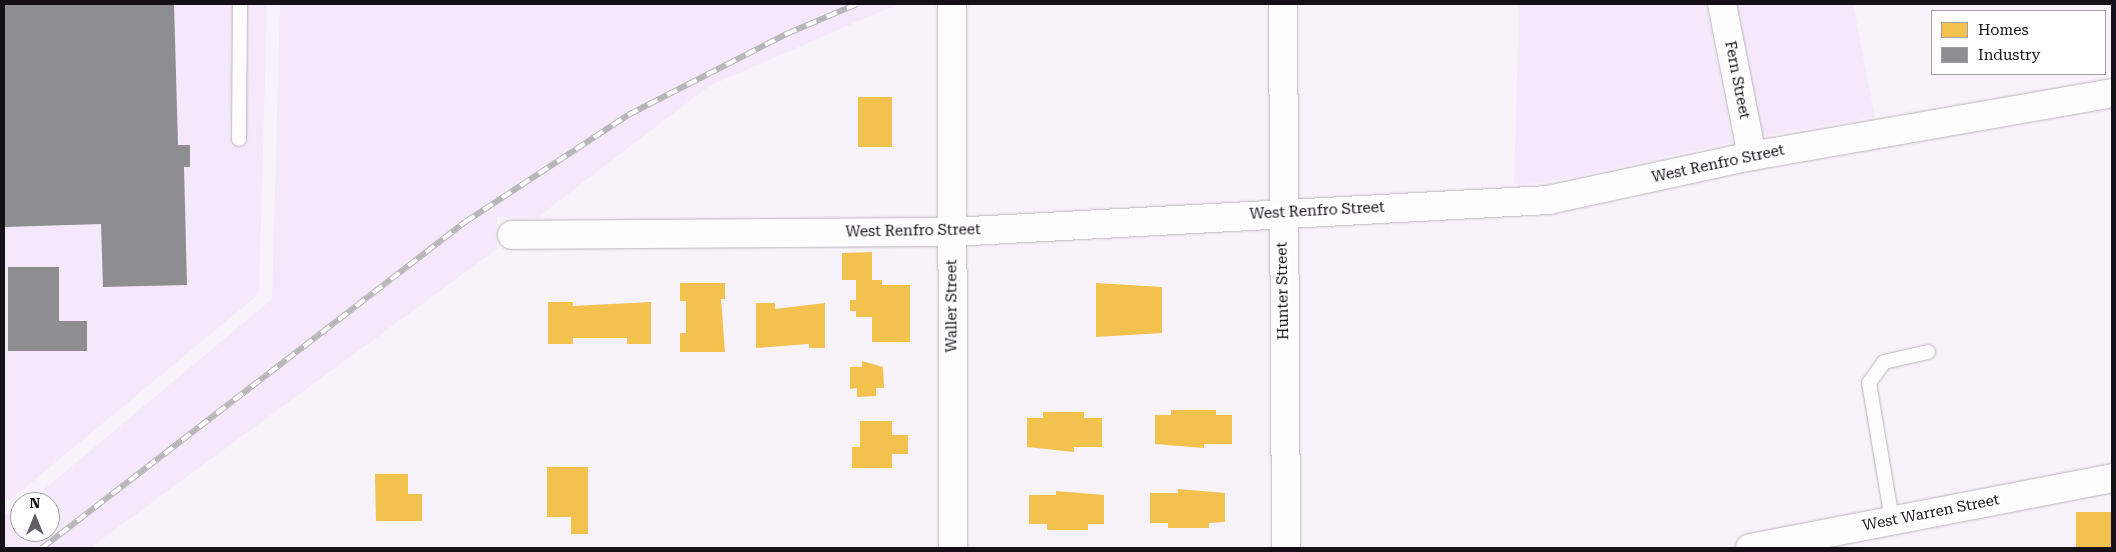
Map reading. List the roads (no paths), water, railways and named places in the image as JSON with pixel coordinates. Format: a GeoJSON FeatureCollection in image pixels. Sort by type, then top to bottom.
{"type":"FeatureCollection","features":[{"type":"Feature","properties":{"kind":"street","name":"Waller Street"},"geometry":{"type":"LineString","coordinates":[[952,4],[953,548]]}},
{"type":"Feature","properties":{"kind":"street","name":"Hunter Street"},"geometry":{"type":"LineString","coordinates":[[1283,4],[1282,213],[1286,548]]}},
{"type":"Feature","properties":{"kind":"street","name":"Fern Street"},"geometry":{"type":"LineString","coordinates":[[1722,4],[1752,156]]}},
{"type":"Feature","properties":{"kind":"street","name":"West Renfro Street"},"geometry":{"type":"LineString","coordinates":[[512,234],[952,232],[1548,200],[1752,156],[2112,93]]}},
{"type":"Feature","properties":{"kind":"street","name":"West Warren Street"},"geometry":{"type":"LineString","coordinates":[[1750,548],[2112,478]]}},
{"type":"Feature","properties":{"kind":"lane"},"geometry":{"type":"LineString","coordinates":[[239,139],[240,4]]}},
{"type":"Feature","properties":{"kind":"lane"},"geometry":{"type":"LineString","coordinates":[[1892,520],[1869,383],[1884,362],[1928,352]]}},
{"type":"Feature","properties":{"kind":"railway"},"geometry":{"type":"LineString","coordinates":[[42,548],[465,222],[628,115],[786,34],[857,4]]}}]}
